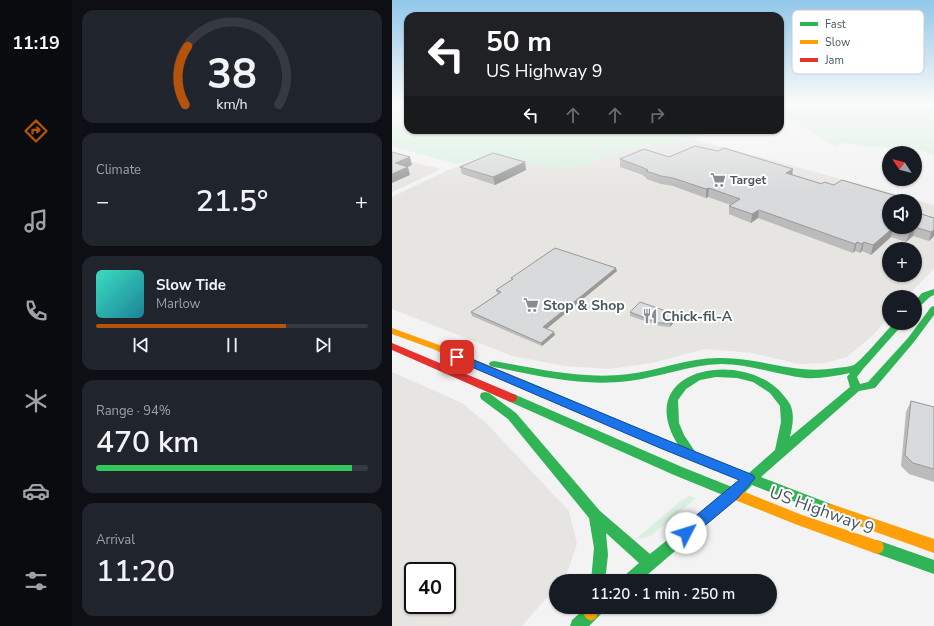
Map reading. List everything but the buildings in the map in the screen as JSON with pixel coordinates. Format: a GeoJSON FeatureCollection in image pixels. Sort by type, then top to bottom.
{"type":"FeatureCollection","features":[{"type":"Feature","properties":{"kind":"main road"},"geometry":{"type":"LineString","coordinates":[[922,298],[925,295],[934,292]]}},
{"type":"Feature","properties":{"kind":"main road"},"geometry":{"type":"LineString","coordinates":[[637,574],[733,494],[781,450],[856,388],[871,385],[911,340],[934,309]]}},
{"type":"Feature","properties":{"kind":"main road"},"geometry":{"type":"LineString","coordinates":[[856,388],[852,377],[859,366],[892,330]]}},
{"type":"Feature","properties":{"kind":"main road","name":"US Highway 9"},"geometry":{"type":"LineString","coordinates":[[392,331],[468,361],[692,456],[934,546]]}},
{"type":"Feature","properties":{"kind":"main road","name":"US Highway 9"},"geometry":{"type":"LineString","coordinates":[[392,346],[578,429],[733,494],[800,520],[934,567]]}},
{"type":"Feature","properties":{"kind":"main road"},"geometry":{"type":"LineString","coordinates":[[468,361],[505,366],[558,377],[585,379],[645,376],[718,361],[740,362],[800,373],[817,374],[859,366]]}},
{"type":"Feature","properties":{"kind":"main road"},"geometry":{"type":"LineString","coordinates":[[692,456],[676,431],[670,412],[672,402],[679,390],[692,379],[716,372],[737,373],[750,376],[771,388],[780,397],[785,404],[787,414],[781,450]]}},
{"type":"Feature","properties":{"kind":"main road"},"geometry":{"type":"LineString","coordinates":[[454,374],[512,416],[595,515],[650,563]]}},
{"type":"Feature","properties":{"kind":"main road"},"geometry":{"type":"LineString","coordinates":[[595,515],[601,542],[602,562],[599,574]]}},
{"type":"Feature","properties":{"kind":"main road"},"geometry":{"type":"LineString","coordinates":[[578,626],[588,614]]}},
{"type":"Feature","properties":{"kind":"shaded area"},"geometry":{"type":"Polygon","coordinates":[[[694,140],[894,194],[882,194],[882,234],[922,234],[922,202],[934,205],[934,268],[922,281],[922,242],[882,242],[882,282],[921,282],[914,290],[882,290],[882,325],[873,335],[847,357],[825,363],[799,364],[753,353],[705,349],[652,363],[609,369],[565,366],[512,356],[392,309],[392,197],[448,170],[490,153],[582,166],[623,150],[694,140]]]}},
{"type":"Feature","properties":{"kind":"shaded area"},"geometry":{"type":"Polygon","coordinates":[[[392,157],[441,169],[392,192],[392,157]]]}},
{"type":"Feature","properties":{"kind":"shaded area"},"geometry":{"type":"Polygon","coordinates":[[[392,372],[462,403],[485,422],[569,511],[577,544],[567,574],[549,574],[549,595],[522,626],[392,626],[392,372]]]}},
{"type":"Feature","properties":{"kind":"green space"},"geometry":{"type":"Polygon","coordinates":[[[392,132],[404,132],[404,134],[703,134],[694,140],[623,150],[582,166],[571,168],[537,165],[489,156],[457,164],[392,146],[392,132]]]}},
{"type":"Feature","properties":{"kind":"green space"},"geometry":{"type":"Polygon","coordinates":[[[811,132],[934,132],[934,155],[922,151],[922,146],[866,147],[843,143],[835,147],[811,132]]]}},
{"type":"Feature","properties":{"kind":"green space"},"geometry":{"type":"Polygon","coordinates":[[[689,496],[696,498],[653,534],[648,537],[636,539],[678,503],[689,496]]]}},
{"type":"Feature","properties":{"kind":"traffic: fast"},"geometry":{"type":"LineString","coordinates":[[922,298],[925,295],[934,292]]}},
{"type":"Feature","properties":{"kind":"traffic: fast"},"geometry":{"type":"LineString","coordinates":[[637,574],[733,494],[838,402],[856,388],[871,385],[911,340],[934,309]]}},
{"type":"Feature","properties":{"kind":"traffic: fast"},"geometry":{"type":"LineString","coordinates":[[856,388],[852,377],[859,367],[893,330]]}},
{"type":"Feature","properties":{"kind":"traffic: fast"},"geometry":{"type":"LineString","coordinates":[[494,364],[555,375],[601,380],[630,378],[682,366],[721,361],[753,364],[805,374],[825,373],[859,367]]}},
{"type":"Feature","properties":{"kind":"traffic: fast"},"geometry":{"type":"LineString","coordinates":[[692,456],[680,438],[673,423],[673,399],[682,386],[697,377],[716,373],[737,374],[757,380],[774,390],[787,410],[787,422],[781,450]]}},
{"type":"Feature","properties":{"kind":"traffic: fast"},"geometry":{"type":"LineString","coordinates":[[520,383],[692,456],[831,510]]}},
{"type":"Feature","properties":{"kind":"traffic: fast"},"geometry":{"type":"LineString","coordinates":[[485,396],[512,416],[595,515],[601,548],[599,574]]}},
{"type":"Feature","properties":{"kind":"traffic: fast"},"geometry":{"type":"LineString","coordinates":[[512,398],[678,471],[735,494]]}},
{"type":"Feature","properties":{"kind":"traffic: fast"},"geometry":{"type":"LineString","coordinates":[[595,515],[650,563]]}},
{"type":"Feature","properties":{"kind":"traffic: fast"},"geometry":{"type":"LineString","coordinates":[[877,547],[934,567]]}},
{"type":"Feature","properties":{"kind":"traffic: fast"},"geometry":{"type":"LineString","coordinates":[[578,626],[591,614]]}},
{"type":"Feature","properties":{"kind":"traffic: slow"},"geometry":{"type":"LineString","coordinates":[[392,331],[436,347],[520,383]]}},
{"type":"Feature","properties":{"kind":"traffic: slow"},"geometry":{"type":"LineString","coordinates":[[735,494],[800,520],[877,547]]}},
{"type":"Feature","properties":{"kind":"traffic: slow"},"geometry":{"type":"LineString","coordinates":[[831,510],[934,546]]}},
{"type":"Feature","properties":{"kind":"traffic: jam"},"geometry":{"type":"LineString","coordinates":[[392,346],[512,398]]}},
{"type":"Feature","properties":{"kind":"place","name":"Target"},"geometry":{"type":"Point","coordinates":[718,180]}},
{"type":"Feature","properties":{"kind":"place","name":"Stop & Shop"},"geometry":{"type":"Point","coordinates":[531,305]}},
{"type":"Feature","properties":{"kind":"place","name":"Chick-fil-A"},"geometry":{"type":"Point","coordinates":[650,316]}},
{"type":"Feature","properties":{"kind":"route"},"geometry":{"type":"LineString","coordinates":[[457,357],[664,445],[749,478],[733,494],[686,533]]}}]}
